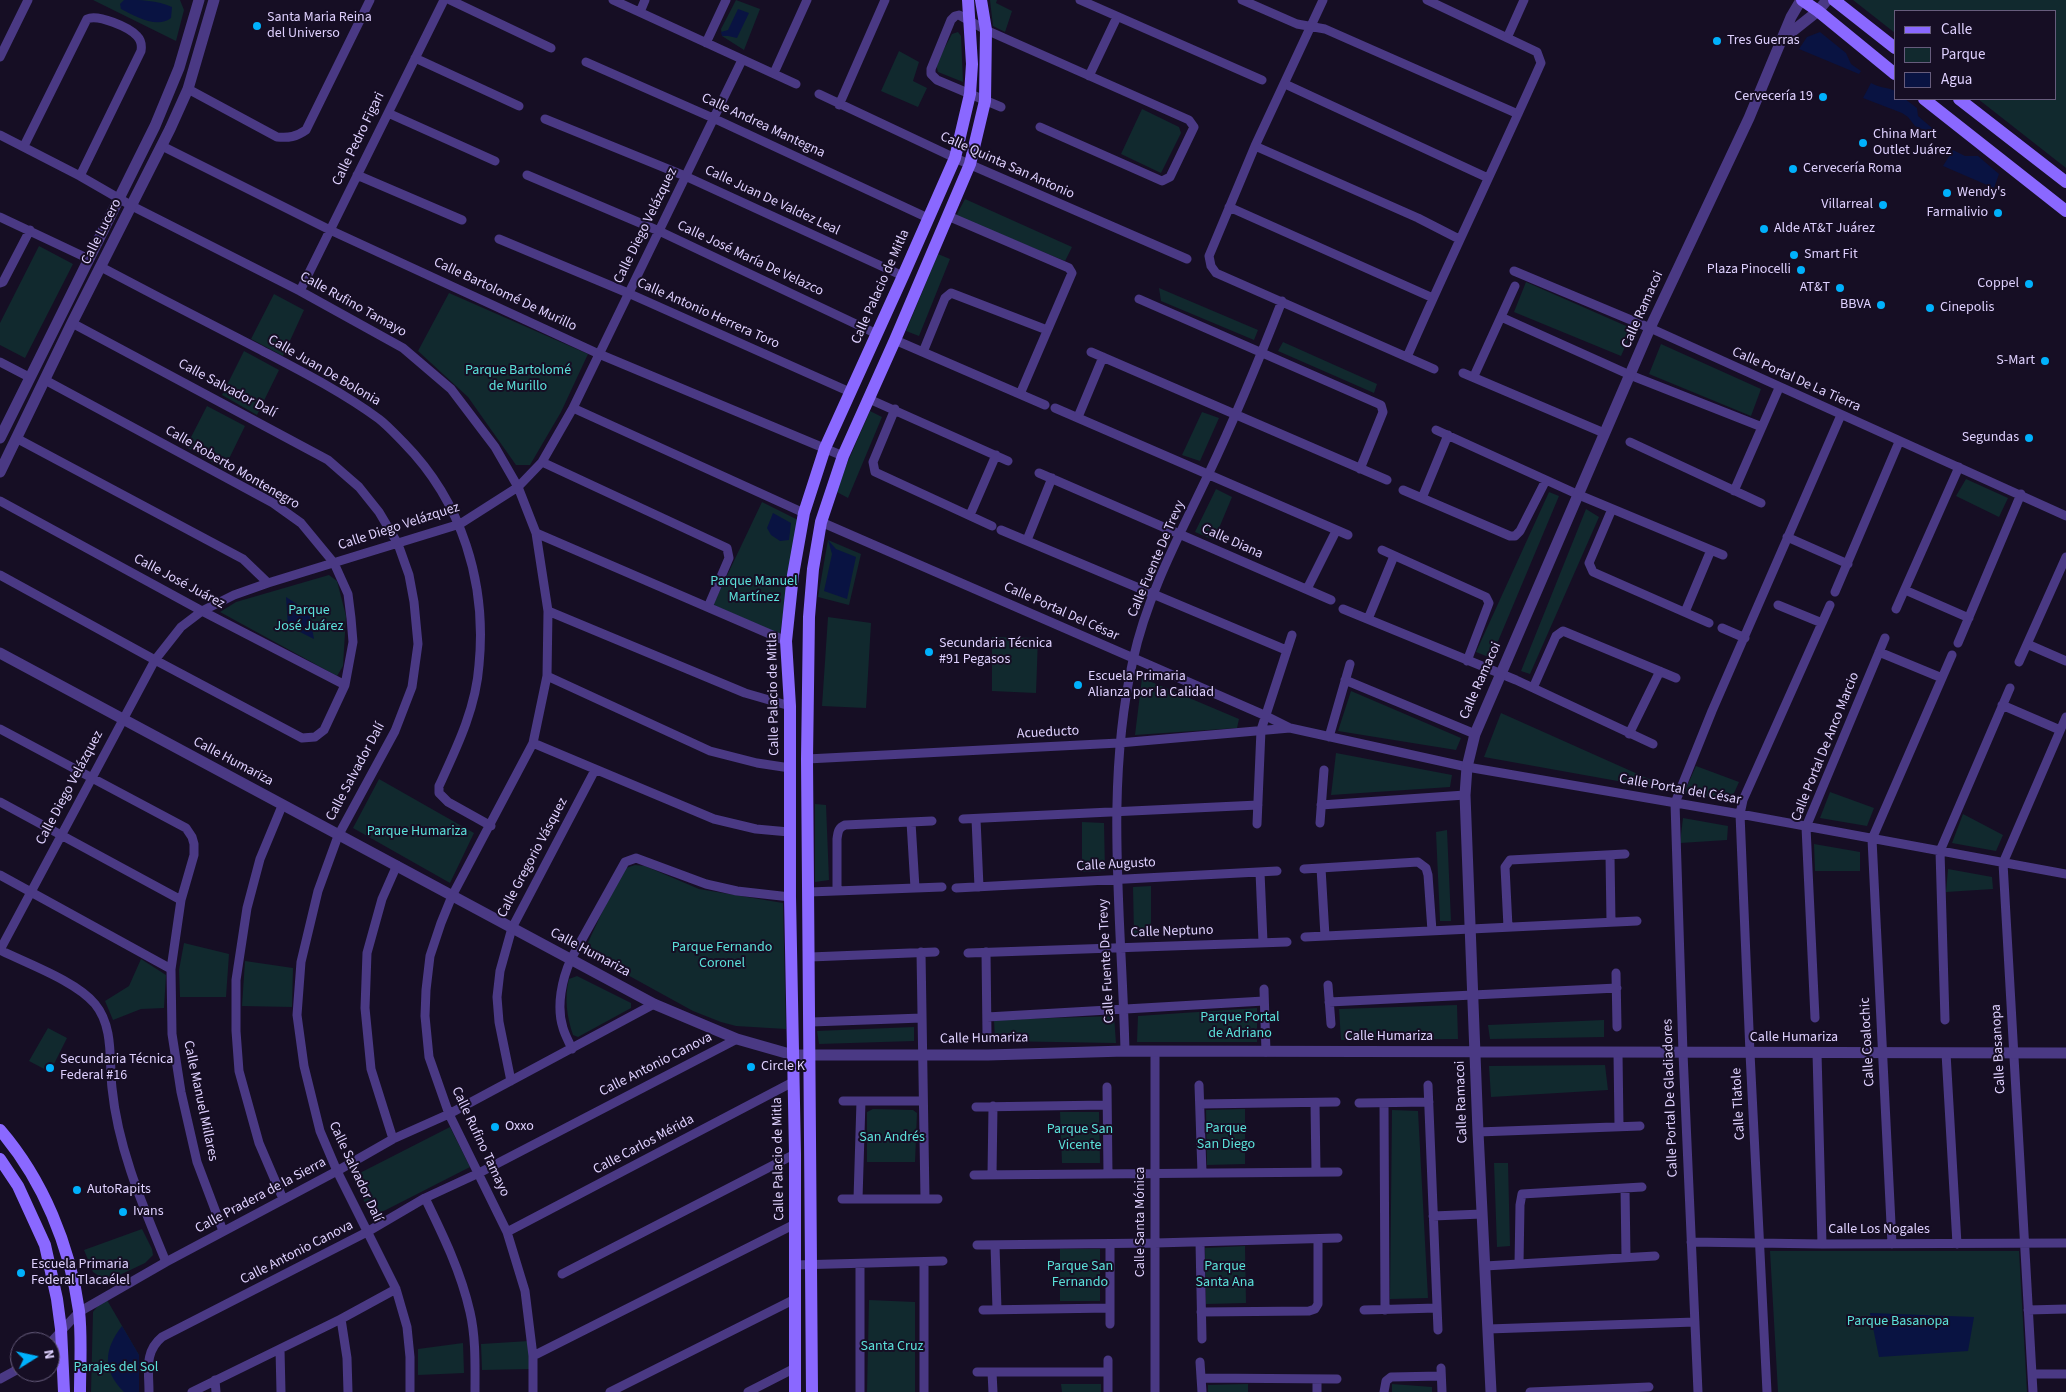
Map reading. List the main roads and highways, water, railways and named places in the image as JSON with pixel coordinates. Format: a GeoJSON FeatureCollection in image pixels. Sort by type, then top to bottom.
{"type":"FeatureCollection","features":[{"type":"Feature","properties":{"kind":"main road","name":"Calle Palacio de Mitla"},"geometry":{"type":"LineString","coordinates":[[795,1392],[795,1154],[789,832],[790,706],[786,640],[793,575],[804,513],[825,448],[904,276],[955,158],[970,94],[970,21],[968,0]]}},
{"type":"Feature","properties":{"kind":"main road"},"geometry":{"type":"LineString","coordinates":[[812,1392],[811,1022],[807,759],[809,617],[813,569],[821,522],[843,456],[970,164],[985,101],[986,30],[981,0]]}},
{"type":"Feature","properties":{"kind":"main road"},"geometry":{"type":"LineString","coordinates":[[1802,0],[1894,73]]}},
{"type":"Feature","properties":{"kind":"main road"},"geometry":{"type":"LineString","coordinates":[[1834,0],[1894,47]]}},
{"type":"Feature","properties":{"kind":"main road"},"geometry":{"type":"LineString","coordinates":[[1925,100],[2066,211]]}},
{"type":"Feature","properties":{"kind":"main road"},"geometry":{"type":"LineString","coordinates":[[1960,100],[2066,182]]}},
{"type":"Feature","properties":{"kind":"main road"},"geometry":{"type":"LineString","coordinates":[[0,1130],[33,1177],[45,1200],[67,1259],[79,1312],[80,1392]]}},
{"type":"Feature","properties":{"kind":"main road"},"geometry":{"type":"LineString","coordinates":[[0,1159],[18,1186],[45,1245],[62,1329],[64,1392]]}},
{"type":"Feature","properties":{"kind":"water"},"geometry":{"type":"Polygon","coordinates":[[[124,0],[148,1],[172,7],[171,18],[165,21],[153,22],[139,18],[121,9],[120,4],[124,0]]]}},
{"type":"Feature","properties":{"kind":"water"},"geometry":{"type":"Polygon","coordinates":[[[738,9],[749,13],[737,38],[722,36],[721,32],[728,30],[738,9]]]}},
{"type":"Feature","properties":{"kind":"water"},"geometry":{"type":"Polygon","coordinates":[[[1820,32],[1846,53],[1851,64],[1861,71],[1859,74],[1799,49],[1807,37],[1820,32]]]}},
{"type":"Feature","properties":{"kind":"water"},"geometry":{"type":"Polygon","coordinates":[[[1871,83],[1894,91],[1894,100],[1906,100],[1917,108],[1918,116],[1932,128],[1931,133],[1915,126],[1902,113],[1863,98],[1871,83]]]}},
{"type":"Feature","properties":{"kind":"water"},"geometry":{"type":"Polygon","coordinates":[[[1953,150],[1965,156],[1978,156],[1999,174],[1994,188],[1943,166],[1953,150]]]}},
{"type":"Feature","properties":{"kind":"water"},"geometry":{"type":"Polygon","coordinates":[[[773,513],[791,523],[789,540],[780,541],[771,535],[767,528],[773,513]]]}},
{"type":"Feature","properties":{"kind":"water"},"geometry":{"type":"Polygon","coordinates":[[[828,540],[836,549],[856,557],[847,599],[824,591],[832,554],[828,540]]]}},
{"type":"Feature","properties":{"kind":"water"},"geometry":{"type":"Polygon","coordinates":[[[286,597],[309,612],[314,639],[288,626],[286,597]]]}},
{"type":"Feature","properties":{"kind":"water"},"geometry":{"type":"Polygon","coordinates":[[[1870,1313],[1974,1317],[1968,1351],[1879,1357],[1870,1313]]]}},
{"type":"Feature","properties":{"kind":"water"},"geometry":{"type":"Polygon","coordinates":[[[122,1326],[139,1355],[139,1392],[124,1392],[112,1376],[109,1368],[109,1351],[122,1326]]]}},
{"type":"Feature","properties":{"kind":"place","name":"Santa Maria Reina del Universo"},"geometry":{"type":"Point","coordinates":[257,26]}},
{"type":"Feature","properties":{"kind":"place","name":"Tres Guerras"},"geometry":{"type":"Point","coordinates":[1717,41]}},
{"type":"Feature","properties":{"kind":"place","name":"Cervecería 19"},"geometry":{"type":"Point","coordinates":[1823,97]}},
{"type":"Feature","properties":{"kind":"place","name":"China Mart Outlet Juárez"},"geometry":{"type":"Point","coordinates":[1863,143]}},
{"type":"Feature","properties":{"kind":"place","name":"Cervecería Roma"},"geometry":{"type":"Point","coordinates":[1793,169]}},
{"type":"Feature","properties":{"kind":"place","name":"Wendy's"},"geometry":{"type":"Point","coordinates":[1947,193]}},
{"type":"Feature","properties":{"kind":"place","name":"Villarreal"},"geometry":{"type":"Point","coordinates":[1883,205]}},
{"type":"Feature","properties":{"kind":"place","name":"Farmalivio"},"geometry":{"type":"Point","coordinates":[1998,213]}},
{"type":"Feature","properties":{"kind":"place","name":"Alde AT&T Juárez"},"geometry":{"type":"Point","coordinates":[1764,229]}},
{"type":"Feature","properties":{"kind":"place","name":"Smart Fit"},"geometry":{"type":"Point","coordinates":[1794,255]}},
{"type":"Feature","properties":{"kind":"place","name":"Plaza Pinocelli"},"geometry":{"type":"Point","coordinates":[1801,270]}},
{"type":"Feature","properties":{"kind":"place","name":"Coppel"},"geometry":{"type":"Point","coordinates":[2029,284]}},
{"type":"Feature","properties":{"kind":"place","name":"AT&T"},"geometry":{"type":"Point","coordinates":[1840,288]}},
{"type":"Feature","properties":{"kind":"place","name":"BBVA"},"geometry":{"type":"Point","coordinates":[1881,305]}},
{"type":"Feature","properties":{"kind":"place","name":"Cinepolis"},"geometry":{"type":"Point","coordinates":[1930,308]}},
{"type":"Feature","properties":{"kind":"place","name":"S-Mart"},"geometry":{"type":"Point","coordinates":[2045,361]}},
{"type":"Feature","properties":{"kind":"place","name":"Segundas"},"geometry":{"type":"Point","coordinates":[2029,438]}},
{"type":"Feature","properties":{"kind":"place","name":"Secundaria Técnica #91 Pegasos"},"geometry":{"type":"Point","coordinates":[929,652]}},
{"type":"Feature","properties":{"kind":"place","name":"Escuela Primaria Alianza por la Calidad"},"geometry":{"type":"Point","coordinates":[1078,685]}},
{"type":"Feature","properties":{"kind":"place","name":"Circle K"},"geometry":{"type":"Point","coordinates":[751,1067]}},
{"type":"Feature","properties":{"kind":"place","name":"Secundaria Técnica Federal #16"},"geometry":{"type":"Point","coordinates":[50,1068]}},
{"type":"Feature","properties":{"kind":"place","name":"Oxxo"},"geometry":{"type":"Point","coordinates":[495,1127]}},
{"type":"Feature","properties":{"kind":"place","name":"AutoRapits"},"geometry":{"type":"Point","coordinates":[77,1190]}},
{"type":"Feature","properties":{"kind":"place","name":"Ivans"},"geometry":{"type":"Point","coordinates":[123,1212]}},
{"type":"Feature","properties":{"kind":"place","name":"Escuela Primaria Federal Tlacaélel"},"geometry":{"type":"Point","coordinates":[21,1273]}},
{"type":"Feature","properties":{"kind":"park label","name":"Parque Bartolomé de Murillo"},"geometry":{"type":"Point","coordinates":[518,380]}},
{"type":"Feature","properties":{"kind":"park label","name":"Parque Manuel Martínez"},"geometry":{"type":"Point","coordinates":[754,590]}},
{"type":"Feature","properties":{"kind":"park label","name":"Parque José Juárez"},"geometry":{"type":"Point","coordinates":[309,620]}},
{"type":"Feature","properties":{"kind":"park label","name":"Parque Humariza"},"geometry":{"type":"Point","coordinates":[417,832]}},
{"type":"Feature","properties":{"kind":"park label","name":"Parque Fernando Coronel"},"geometry":{"type":"Point","coordinates":[722,956]}},
{"type":"Feature","properties":{"kind":"park label","name":"Parque Portal de Adriano"},"geometry":{"type":"Point","coordinates":[1240,1026]}},
{"type":"Feature","properties":{"kind":"park label","name":"San Andrés"},"geometry":{"type":"Point","coordinates":[892,1138]}},
{"type":"Feature","properties":{"kind":"park label","name":"Parque San Vicente"},"geometry":{"type":"Point","coordinates":[1080,1138]}},
{"type":"Feature","properties":{"kind":"park label","name":"Parque San Diego"},"geometry":{"type":"Point","coordinates":[1226,1138]}},
{"type":"Feature","properties":{"kind":"park label","name":"Parque San Fernando"},"geometry":{"type":"Point","coordinates":[1080,1276]}},
{"type":"Feature","properties":{"kind":"park label","name":"Parque Santa Ana"},"geometry":{"type":"Point","coordinates":[1225,1276]}},
{"type":"Feature","properties":{"kind":"park label","name":"Parque Basanopa"},"geometry":{"type":"Point","coordinates":[1898,1322]}},
{"type":"Feature","properties":{"kind":"park label","name":"Santa Cruz"},"geometry":{"type":"Point","coordinates":[892,1347]}},
{"type":"Feature","properties":{"kind":"park label","name":"Parajes del Sol"},"geometry":{"type":"Point","coordinates":[116,1368]}}]}
